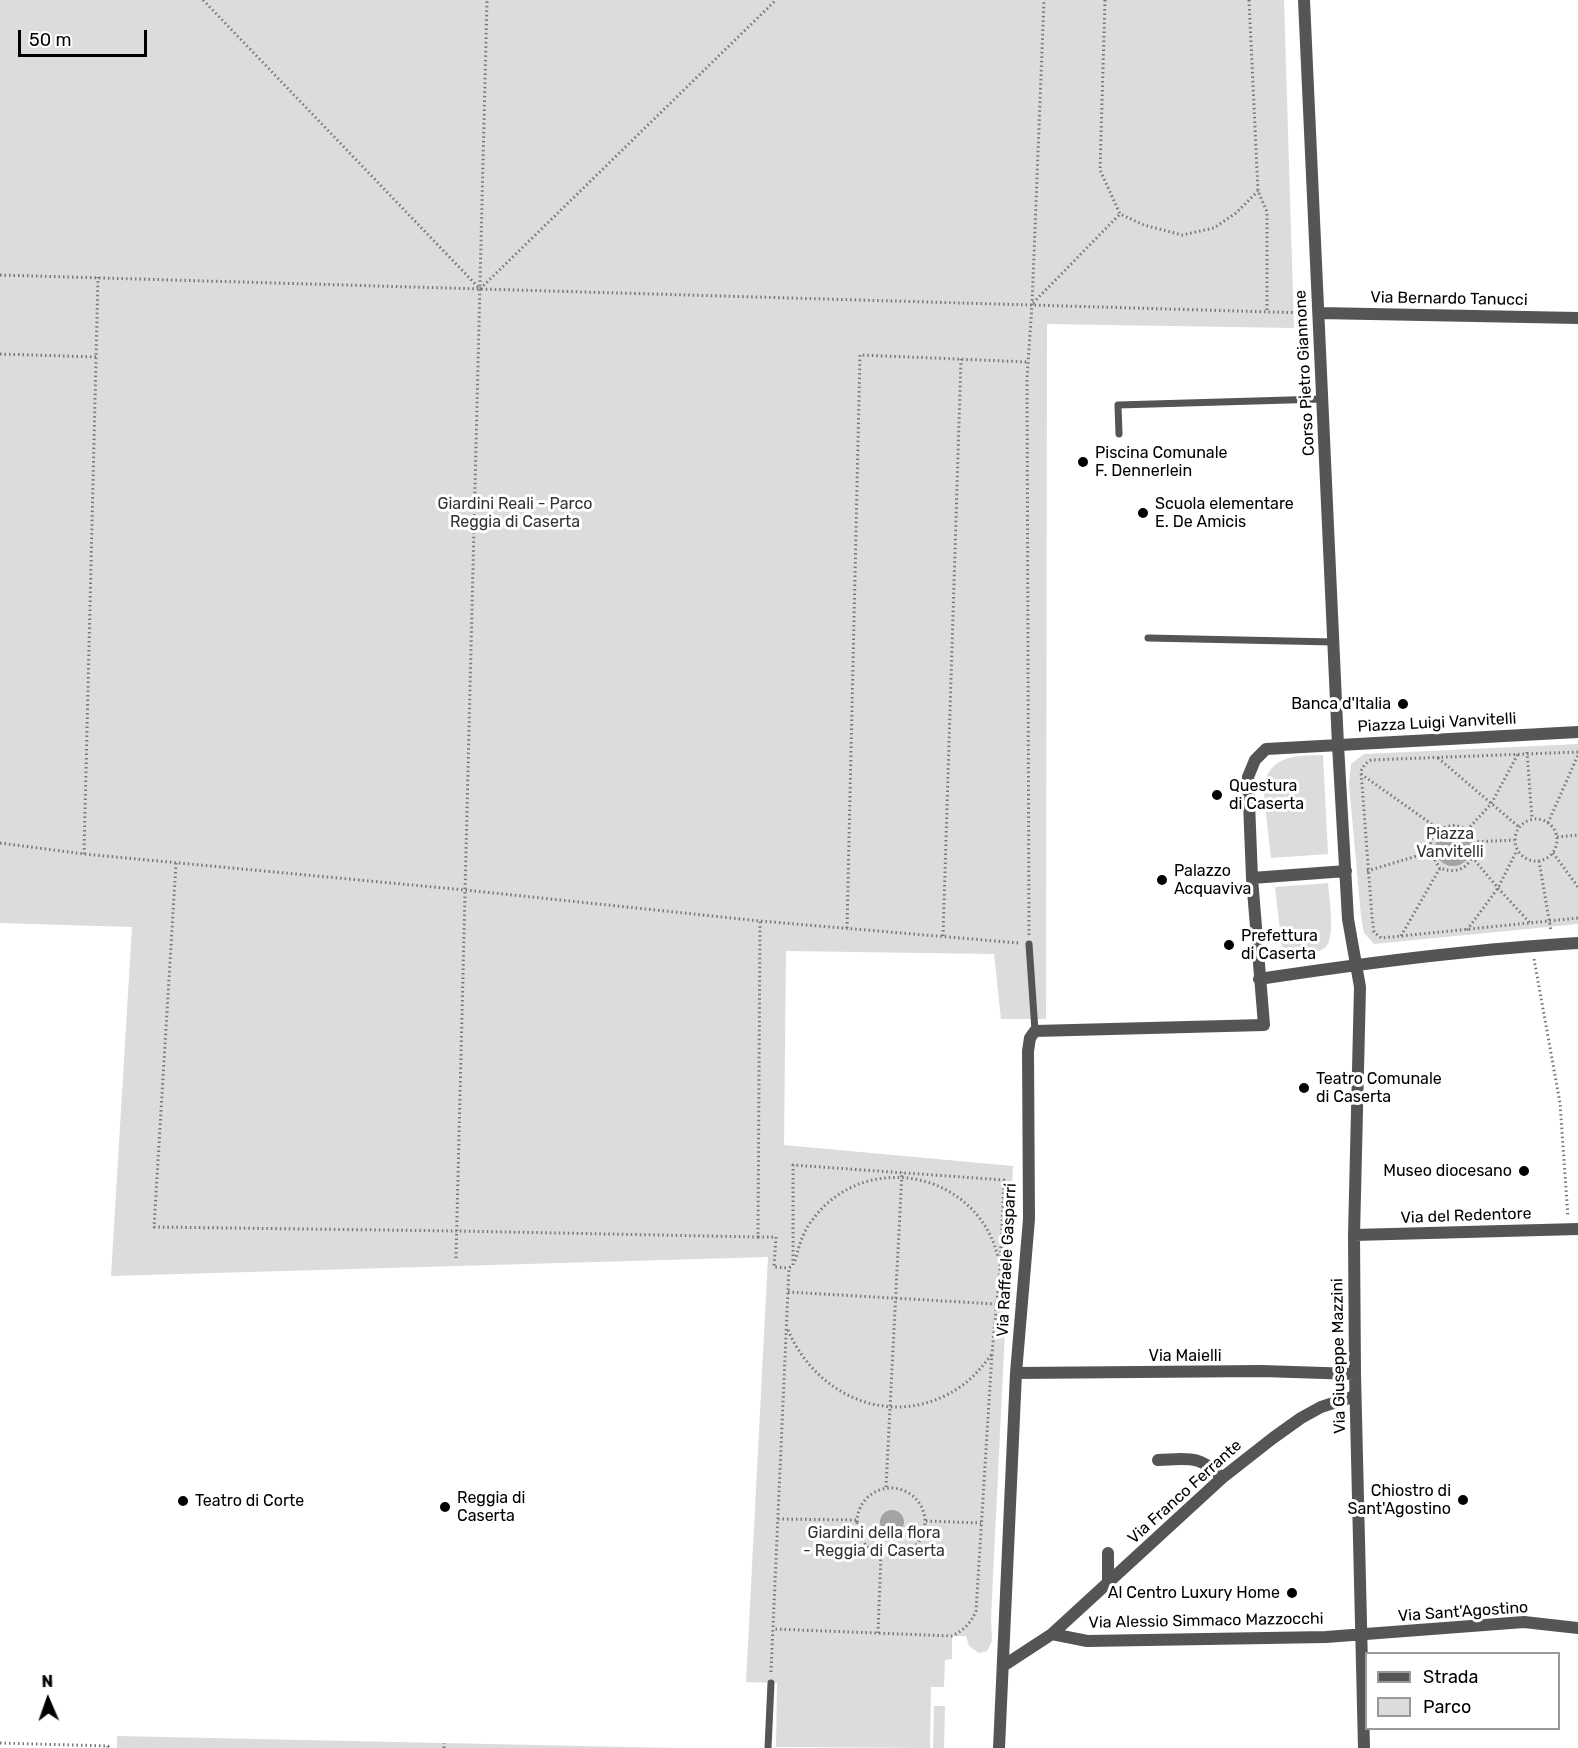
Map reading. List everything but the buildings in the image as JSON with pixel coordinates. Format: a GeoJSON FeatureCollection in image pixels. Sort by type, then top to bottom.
{"type":"FeatureCollection","features":[{"type":"Feature","properties":{"kind":"street","name":"Corso Pietro Giannone"},"geometry":{"type":"LineString","coordinates":[[1304,0],[1338,745]]}},
{"type":"Feature","properties":{"kind":"street","name":"Via Bernardo Tanucci"},"geometry":{"type":"LineString","coordinates":[[1319,313],[1578,318]]}},
{"type":"Feature","properties":{"kind":"street","name":"Piazza Luigi Vanvitelli"},"geometry":{"type":"LineString","coordinates":[[1355,965],[1348,919],[1338,745],[1578,732]]}},
{"type":"Feature","properties":{"kind":"street"},"geometry":{"type":"LineString","coordinates":[[1035,1031],[1264,1025],[1252,878],[1248,777],[1255,760],[1266,749],[1338,745]]}},
{"type":"Feature","properties":{"kind":"street"},"geometry":{"type":"LineString","coordinates":[[1252,878],[1346,871]]}},
{"type":"Feature","properties":{"kind":"street"},"geometry":{"type":"LineString","coordinates":[[1259,979],[1369,963],[1532,945],[1578,943]]}},
{"type":"Feature","properties":{"kind":"street","name":"Via Giuseppe Mazzini"},"geometry":{"type":"LineString","coordinates":[[1355,965],[1360,987],[1354,1235],[1355,1396],[1364,1748]]}},
{"type":"Feature","properties":{"kind":"street","name":"Via Raffaele Gasparri"},"geometry":{"type":"LineString","coordinates":[[999,1748],[1016,1374],[1029,1219],[1028,1051],[1030,1038],[1035,1031]]}},
{"type":"Feature","properties":{"kind":"street","name":"Via del Redentore"},"geometry":{"type":"LineString","coordinates":[[1354,1235],[1573,1229]]}},
{"type":"Feature","properties":{"kind":"street","name":"Via Maielli"},"geometry":{"type":"LineString","coordinates":[[1016,1374],[1262,1371],[1355,1374]]}},
{"type":"Feature","properties":{"kind":"street","name":"Via Franco Ferrante"},"geometry":{"type":"LineString","coordinates":[[1003,1666],[1052,1634],[1221,1479],[1302,1418],[1321,1407],[1355,1396]]}},
{"type":"Feature","properties":{"kind":"street"},"geometry":{"type":"LineString","coordinates":[[1158,1460],[1197,1459],[1212,1468],[1221,1479]]}},
{"type":"Feature","properties":{"kind":"street"},"geometry":{"type":"LineString","coordinates":[[1108,1553],[1108,1584]]}},
{"type":"Feature","properties":{"kind":"street","name":"Via Sant'Agostino"},"geometry":{"type":"LineString","coordinates":[[1361,1635],[1524,1622],[1578,1628]]}},
{"type":"Feature","properties":{"kind":"street","name":"Via Alessio Simmaco Mazzocchi"},"geometry":{"type":"LineString","coordinates":[[1052,1634],[1086,1641],[1361,1635]]}},
{"type":"Feature","properties":{"kind":"lane"},"geometry":{"type":"LineString","coordinates":[[1119,434],[1118,405],[1323,399]]}},
{"type":"Feature","properties":{"kind":"lane"},"geometry":{"type":"LineString","coordinates":[[1148,638],[1334,642]]}},
{"type":"Feature","properties":{"kind":"lane"},"geometry":{"type":"LineString","coordinates":[[1029,944],[1035,1031]]}},
{"type":"Feature","properties":{"kind":"lane"},"geometry":{"type":"LineString","coordinates":[[768,1748],[771,1683]]}},
{"type":"Feature","properties":{"kind":"path"},"geometry":{"type":"LineString","coordinates":[[203,0],[480,288]]}},
{"type":"Feature","properties":{"kind":"path"},"geometry":{"type":"LineString","coordinates":[[456,1258],[487,0]]}},
{"type":"Feature","properties":{"kind":"path"},"geometry":{"type":"LineString","coordinates":[[480,288],[776,0]]}},
{"type":"Feature","properties":{"kind":"path"},"geometry":{"type":"LineString","coordinates":[[0,843],[84,854],[760,921],[1029,944],[1028,362],[1044,0]]}},
{"type":"Feature","properties":{"kind":"path"},"geometry":{"type":"LineString","coordinates":[[1105,0],[1100,170],[1120,214],[1144,225],[1182,235],[1214,228],[1236,213],[1258,191]]}},
{"type":"Feature","properties":{"kind":"path"},"geometry":{"type":"LineString","coordinates":[[1249,0],[1258,191],[1267,212],[1267,312]]}},
{"type":"Feature","properties":{"kind":"path"},"geometry":{"type":"LineString","coordinates":[[1032,304],[1120,214]]}},
{"type":"Feature","properties":{"kind":"path"},"geometry":{"type":"LineString","coordinates":[[0,274],[1319,313]]}},
{"type":"Feature","properties":{"kind":"path"},"geometry":{"type":"LineString","coordinates":[[84,854],[98,278]]}},
{"type":"Feature","properties":{"kind":"path"},"geometry":{"type":"LineString","coordinates":[[0,354],[96,357]]}},
{"type":"Feature","properties":{"kind":"path"},"geometry":{"type":"LineString","coordinates":[[847,928],[860,355],[1028,362]]}},
{"type":"Feature","properties":{"kind":"path"},"geometry":{"type":"LineString","coordinates":[[942,937],[961,360]]}},
{"type":"Feature","properties":{"kind":"path"},"geometry":{"type":"LineString","coordinates":[[1528,753],[1532,819]]}},
{"type":"Feature","properties":{"kind":"path"},"geometry":{"type":"LineString","coordinates":[[1548,823],[1578,754],[1528,753],[1371,760],[1365,764],[1361,774],[1367,872],[1374,932],[1381,938],[1578,918]]}},
{"type":"Feature","properties":{"kind":"path"},"geometry":{"type":"LineString","coordinates":[[1467,830],[1491,804],[1518,754]]}},
{"type":"Feature","properties":{"kind":"path"},"geometry":{"type":"LineString","coordinates":[[1438,757],[1519,827]]}},
{"type":"Feature","properties":{"kind":"path"},"geometry":{"type":"LineString","coordinates":[[1361,774],[1440,830]]}},
{"type":"Feature","properties":{"kind":"path"},"geometry":{"type":"LineString","coordinates":[[1532,819],[1548,823],[1557,837],[1557,845],[1553,853],[1539,861],[1530,861],[1522,857],[1516,850],[1514,840],[1519,827],[1532,819]]}},
{"type":"Feature","properties":{"kind":"path"},"geometry":{"type":"LineString","coordinates":[[1447,826],[1458,826],[1467,830],[1474,847],[1468,864],[1455,870],[1440,867],[1430,852],[1431,841],[1440,830],[1447,826]]}},
{"type":"Feature","properties":{"kind":"path"},"geometry":{"type":"LineString","coordinates":[[1557,837],[1578,836]]}},
{"type":"Feature","properties":{"kind":"path"},"geometry":{"type":"LineString","coordinates":[[1473,842],[1514,840]]}},
{"type":"Feature","properties":{"kind":"path"},"geometry":{"type":"LineString","coordinates":[[1467,930],[1498,888],[1516,850]]}},
{"type":"Feature","properties":{"kind":"path"},"geometry":{"type":"LineString","coordinates":[[1367,872],[1430,852]]}},
{"type":"Feature","properties":{"kind":"path"},"geometry":{"type":"LineString","coordinates":[[1553,853],[1578,886]]}},
{"type":"Feature","properties":{"kind":"path"},"geometry":{"type":"LineString","coordinates":[[1472,857],[1530,923]]}},
{"type":"Feature","properties":{"kind":"path"},"geometry":{"type":"LineString","coordinates":[[1539,861],[1550,921]]}},
{"type":"Feature","properties":{"kind":"path"},"geometry":{"type":"LineString","coordinates":[[176,863],[154,1227],[776,1237],[774,1267],[789,1268],[793,1265],[800,1241],[813,1219],[830,1200],[852,1187],[902,1174],[944,1188],[978,1215],[990,1234],[998,1254],[1000,1268]]}},
{"type":"Feature","properties":{"kind":"path"},"geometry":{"type":"LineString","coordinates":[[1401,936],[1440,867]]}},
{"type":"Feature","properties":{"kind":"path"},"geometry":{"type":"LineString","coordinates":[[759,1237],[760,921]]}},
{"type":"Feature","properties":{"kind":"path"},"geometry":{"type":"LineString","coordinates":[[1532,945],[1560,1103],[1573,1229]]}},
{"type":"Feature","properties":{"kind":"path"},"geometry":{"type":"LineString","coordinates":[[773,1629],[952,1636],[964,1629],[976,1611],[1004,1180],[793,1165],[793,1265]]}},
{"type":"Feature","properties":{"kind":"path"},"geometry":{"type":"LineString","coordinates":[[886,1487],[902,1174]]}},
{"type":"Feature","properties":{"kind":"path"},"geometry":{"type":"LineString","coordinates":[[771,1683],[789,1268]]}},
{"type":"Feature","properties":{"kind":"path"},"geometry":{"type":"LineString","coordinates":[[788,1292],[996,1304]]}},
{"type":"Feature","properties":{"kind":"path"},"geometry":{"type":"LineString","coordinates":[[788,1328],[803,1359],[827,1384],[857,1400],[891,1406],[915,1405],[938,1399],[959,1388],[978,1372],[992,1353]]}},
{"type":"Feature","properties":{"kind":"path"},"geometry":{"type":"LineString","coordinates":[[886,1487],[909,1491],[924,1509],[926,1521],[925,1532],[920,1542],[902,1554],[892,1556],[871,1549],[863,1541],[858,1531],[857,1520],[859,1508],[866,1498],[886,1487]]}},
{"type":"Feature","properties":{"kind":"path"},"geometry":{"type":"LineString","coordinates":[[778,1519],[857,1520]]}},
{"type":"Feature","properties":{"kind":"path"},"geometry":{"type":"LineString","coordinates":[[926,1521],[982,1523]]}},
{"type":"Feature","properties":{"kind":"path"},"geometry":{"type":"LineString","coordinates":[[878,1633],[881,1554]]}},
{"type":"Feature","properties":{"kind":"path"},"geometry":{"type":"LineString","coordinates":[[0,1743],[108,1746],[108,1748]]}},
{"type":"Feature","properties":{"kind":"green space","name":"Giardini Reali - Parco Reggia di Caserta"},"geometry":{"type":"Polygon","coordinates":[[[0,0],[1284,0],[1294,328],[1047,324],[1046,1019],[1001,1019],[994,954],[786,951],[784,1145],[1013,1166],[991,1618],[992,1641],[987,1651],[979,1653],[969,1646],[966,1636],[952,1636],[952,1659],[945,1660],[944,1687],[931,1687],[930,1748],[776,1747],[777,1683],[746,1682],[768,1257],[111,1276],[132,927],[0,923],[0,0]]]}},
{"type":"Feature","properties":{"kind":"green space","name":"Piazza Vanvitelli"},"geometry":{"type":"Polygon","coordinates":[[[1578,744],[1578,924],[1374,944],[1364,933],[1361,916],[1349,784],[1351,764],[1364,754],[1578,744]]]}},
{"type":"Feature","properties":{"kind":"green space"},"geometry":{"type":"Polygon","coordinates":[[[1323,755],[1328,854],[1271,858],[1263,786],[1267,776],[1272,768],[1286,759],[1323,755]]]}},
{"type":"Feature","properties":{"kind":"green space"},"geometry":{"type":"Polygon","coordinates":[[[1328,883],[1331,917],[1330,936],[1325,948],[1305,954],[1283,955],[1275,887],[1328,883]]]}},
{"type":"Feature","properties":{"kind":"green space"},"geometry":{"type":"Polygon","coordinates":[[[934,1706],[945,1706],[944,1748],[933,1748],[934,1706]]]}},
{"type":"Feature","properties":{"kind":"green space"},"geometry":{"type":"Polygon","coordinates":[[[117,1736],[676,1748],[117,1748],[117,1736]]]}},
{"type":"Feature","properties":{"kind":"shaded area"},"geometry":{"type":"Polygon","coordinates":[[[1453,830],[1466,835],[1471,848],[1466,861],[1453,866],[1440,861],[1435,848],[1440,835],[1453,830]]]}},
{"type":"Feature","properties":{"kind":"shaded area"},"geometry":{"type":"Polygon","coordinates":[[[892,1510],[901,1513],[904,1522],[901,1531],[892,1534],[883,1531],[880,1522],[883,1513],[892,1510]]]}},
{"type":"Feature","properties":{"kind":"place","name":"Piscina Comunale F. Dennerlein"},"geometry":{"type":"Point","coordinates":[1083,462]}},
{"type":"Feature","properties":{"kind":"place","name":"Scuola elementare E. De Amicis"},"geometry":{"type":"Point","coordinates":[1143,513]}},
{"type":"Feature","properties":{"kind":"place","name":"Banca d'Italia"},"geometry":{"type":"Point","coordinates":[1403,704]}},
{"type":"Feature","properties":{"kind":"place","name":"Questura di Caserta"},"geometry":{"type":"Point","coordinates":[1217,795]}},
{"type":"Feature","properties":{"kind":"place","name":"Palazzo Acquaviva"},"geometry":{"type":"Point","coordinates":[1162,880]}},
{"type":"Feature","properties":{"kind":"place","name":"Prefettura di Caserta"},"geometry":{"type":"Point","coordinates":[1229,945]}},
{"type":"Feature","properties":{"kind":"place","name":"Teatro Comunale di Caserta"},"geometry":{"type":"Point","coordinates":[1304,1088]}},
{"type":"Feature","properties":{"kind":"place","name":"Museo diocesano"},"geometry":{"type":"Point","coordinates":[1524,1171]}},
{"type":"Feature","properties":{"kind":"place","name":"Chiostro di Sant'Agostino"},"geometry":{"type":"Point","coordinates":[1463,1500]}},
{"type":"Feature","properties":{"kind":"place","name":"Teatro di Corte"},"geometry":{"type":"Point","coordinates":[183,1501]}},
{"type":"Feature","properties":{"kind":"place","name":"Reggia di Caserta"},"geometry":{"type":"Point","coordinates":[445,1507]}},
{"type":"Feature","properties":{"kind":"place","name":"Al Centro Luxury Home"},"geometry":{"type":"Point","coordinates":[1292,1593]}},
{"type":"Feature","properties":{"kind":"park label","name":"Giardini della flora - Reggia di Caserta"},"geometry":{"type":"Point","coordinates":[874,1542]}}]}
